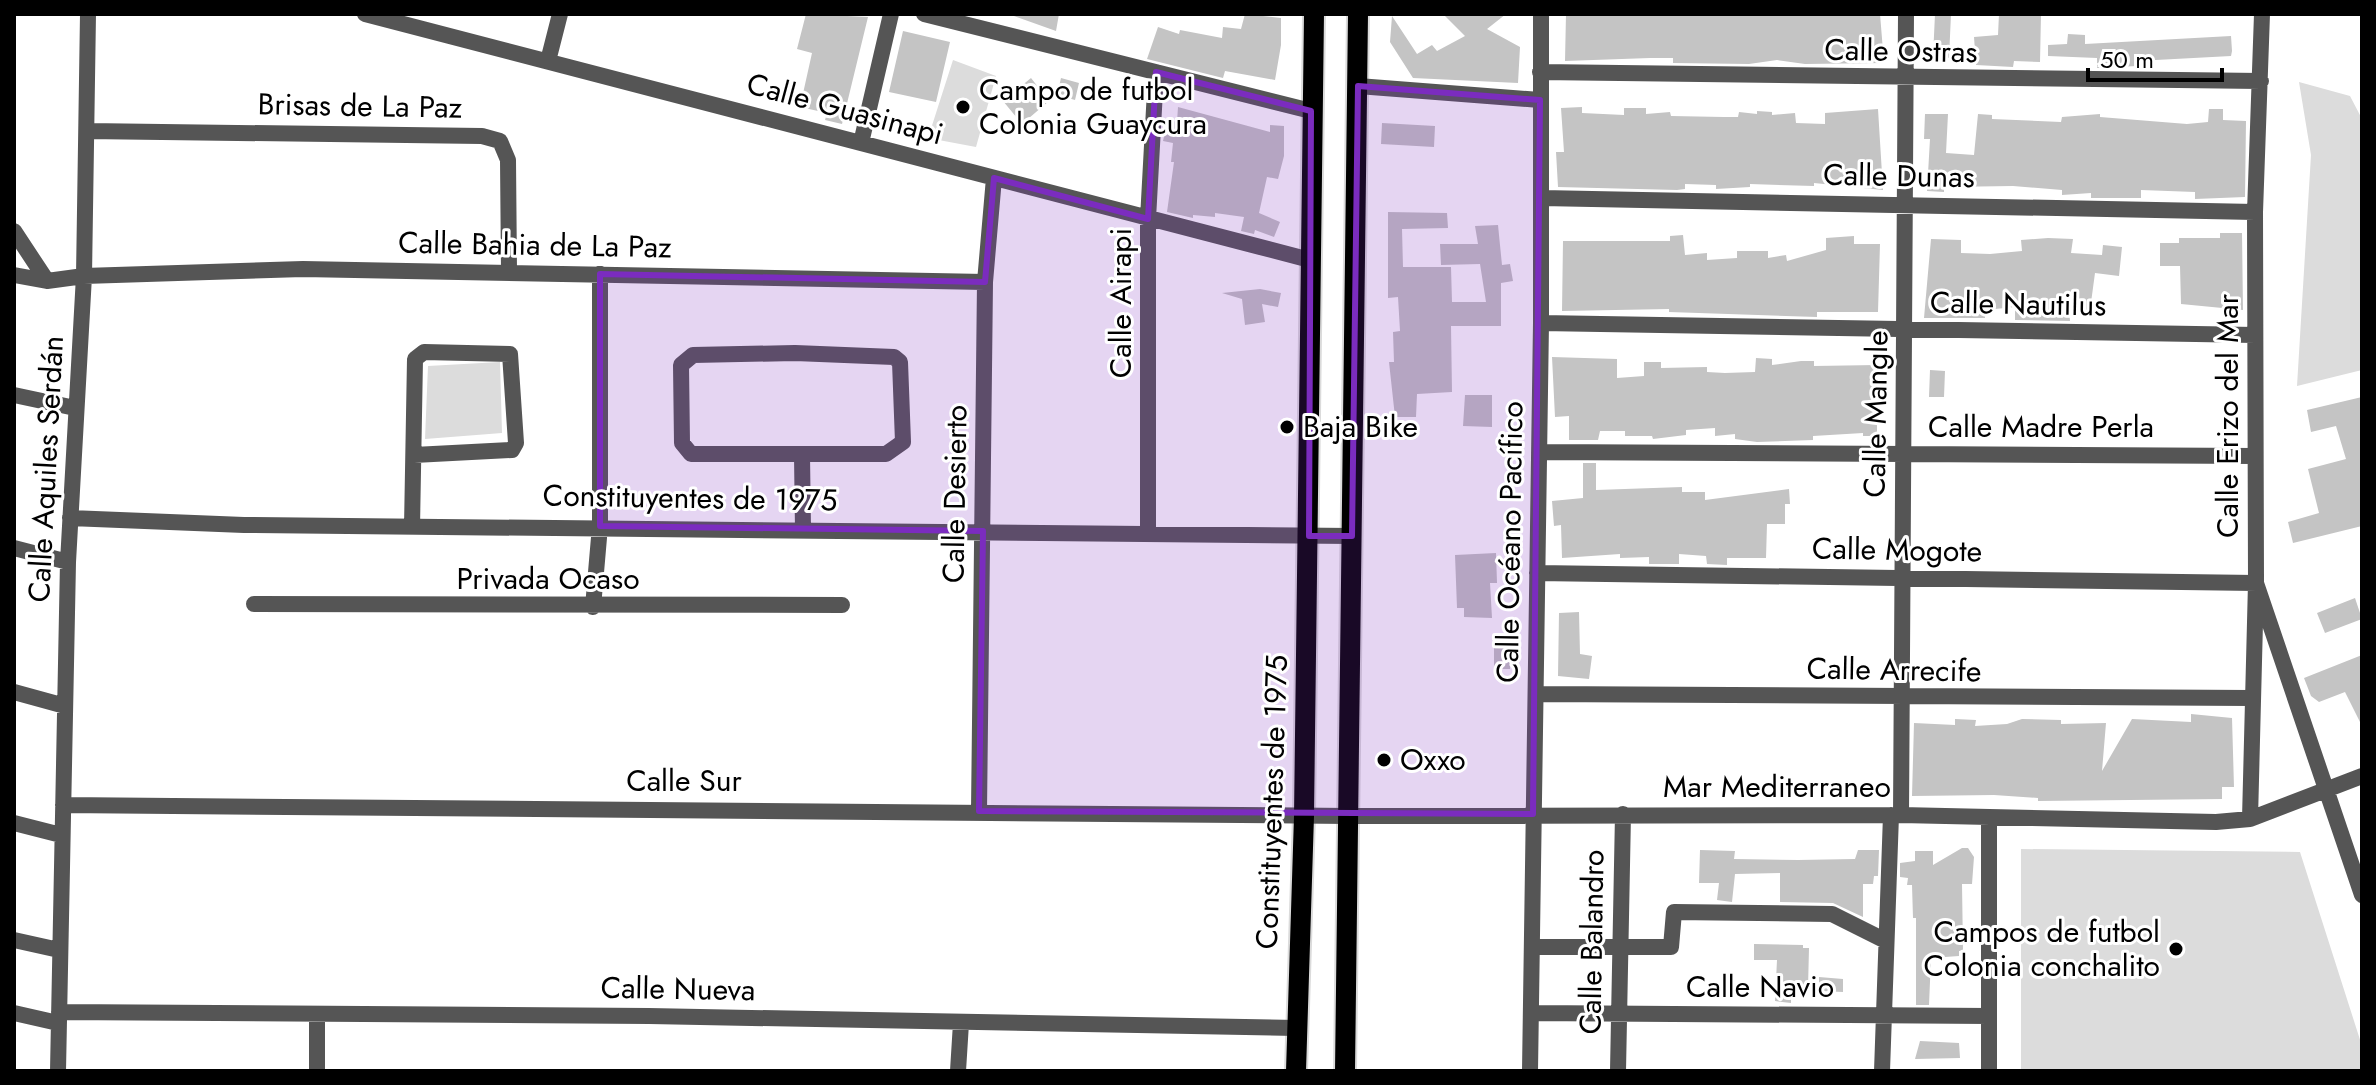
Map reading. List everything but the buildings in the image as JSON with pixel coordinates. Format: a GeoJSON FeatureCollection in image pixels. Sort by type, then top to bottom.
{"type":"FeatureCollection","features":[{"type":"Feature","properties":{"kind":"main road","name":"Constituyentes de 1975"},"geometry":{"type":"LineString","coordinates":[[1296,1071],[1309,536],[1314,14]]}},
{"type":"Feature","properties":{"kind":"main road"},"geometry":{"type":"LineString","coordinates":[[1345,1071],[1358,14]]}},
{"type":"Feature","properties":{"kind":"street","name":"Calle Aquiles Serdán"},"geometry":{"type":"LineString","coordinates":[[58,1071],[68,562],[84,276],[88,14]]}},
{"type":"Feature","properties":{"kind":"street","name":"Calle Guasinapi"},"geometry":{"type":"LineString","coordinates":[[365,14],[1310,260]]}},
{"type":"Feature","properties":{"kind":"street"},"geometry":{"type":"LineString","coordinates":[[548,61],[560,14]]}},
{"type":"Feature","properties":{"kind":"street"},"geometry":{"type":"LineString","coordinates":[[861,143],[891,14]]}},
{"type":"Feature","properties":{"kind":"street"},"geometry":{"type":"LineString","coordinates":[[924,14],[1311,111]]}},
{"type":"Feature","properties":{"kind":"street","name":"Calle Océano Pacífico"},"geometry":{"type":"LineString","coordinates":[[1530,1071],[1541,323],[1541,14]]}},
{"type":"Feature","properties":{"kind":"street","name":"Calle Mangle"},"geometry":{"type":"LineString","coordinates":[[1882,1071],[1886,941],[1901,699],[1906,14]]}},
{"type":"Feature","properties":{"kind":"street","name":"Calle Erizo del Mar"},"geometry":{"type":"LineString","coordinates":[[2250,819],[2256,583],[2255,212],[2262,14]]}},
{"type":"Feature","properties":{"kind":"street","name":"Calle Airapi"},"geometry":{"type":"LineString","coordinates":[[1148,533],[1148,219],[1156,72]]}},
{"type":"Feature","properties":{"kind":"street","name":"Calle Ostras"},"geometry":{"type":"LineString","coordinates":[[1540,72],[1906,79],[2261,81]]}},
{"type":"Feature","properties":{"kind":"street"},"geometry":{"type":"LineString","coordinates":[[1358,86],[1540,100]]}},
{"type":"Feature","properties":{"kind":"street","name":"Brisas de La Paz"},"geometry":{"type":"LineString","coordinates":[[87,131],[482,136],[500,141],[508,160],[509,271]]}},
{"type":"Feature","properties":{"kind":"street","name":"Calle Desierto"},"geometry":{"type":"LineString","coordinates":[[979,811],[985,282],[994,178]]}},
{"type":"Feature","properties":{"kind":"street","name":"Calle Dunas"},"geometry":{"type":"LineString","coordinates":[[1542,198],[2255,212]]}},
{"type":"Feature","properties":{"kind":"street"},"geometry":{"type":"LineString","coordinates":[[14,231],[47,281]]}},
{"type":"Feature","properties":{"kind":"street","name":"Calle Bahia de La Paz"},"geometry":{"type":"LineString","coordinates":[[14,275],[47,281],[84,276],[303,269],[985,282]]}},
{"type":"Feature","properties":{"kind":"street"},"geometry":{"type":"LineString","coordinates":[[593,607],[600,526],[600,274]]}},
{"type":"Feature","properties":{"kind":"street","name":"Calle Nautilus"},"geometry":{"type":"LineString","coordinates":[[1541,323],[2255,335]]}},
{"type":"Feature","properties":{"kind":"street"},"geometry":{"type":"LineString","coordinates":[[412,527],[415,359],[424,352],[503,351],[510,354],[516,443],[512,450],[414,455]]}},
{"type":"Feature","properties":{"kind":"street"},"geometry":{"type":"LineString","coordinates":[[795,353],[894,357],[900,362],[903,442],[897,449],[886,454],[802,455],[691,454],[685,451],[682,443],[681,365],[685,359],[693,355],[795,353]]}},
{"type":"Feature","properties":{"kind":"street"},"geometry":{"type":"LineString","coordinates":[[14,395],[75,408]]}},
{"type":"Feature","properties":{"kind":"street","name":"Calle Madre Perla"},"geometry":{"type":"LineString","coordinates":[[1539,452],[2255,456]]}},
{"type":"Feature","properties":{"kind":"street"},"geometry":{"type":"LineString","coordinates":[[802,455],[803,530]]}},
{"type":"Feature","properties":{"kind":"street","name":"Constituyentes de 1975"},"geometry":{"type":"LineString","coordinates":[[70,518],[412,527],[600,526],[1352,536]]}},
{"type":"Feature","properties":{"kind":"street"},"geometry":{"type":"LineString","coordinates":[[14,548],[68,562]]}},
{"type":"Feature","properties":{"kind":"street","name":"Calle Mogote"},"geometry":{"type":"LineString","coordinates":[[1537,573],[2256,583]]}},
{"type":"Feature","properties":{"kind":"street"},"geometry":{"type":"LineString","coordinates":[[2256,583],[2362,895]]}},
{"type":"Feature","properties":{"kind":"street","name":"Privada Ocaso"},"geometry":{"type":"LineString","coordinates":[[254,604],[593,607],[842,605]]}},
{"type":"Feature","properties":{"kind":"street"},"geometry":{"type":"LineString","coordinates":[[14,692],[65,706]]}},
{"type":"Feature","properties":{"kind":"street","name":"Calle Arrecife"},"geometry":{"type":"LineString","coordinates":[[1537,694],[1901,699],[2251,698]]}},
{"type":"Feature","properties":{"kind":"street","name":"Mar Mediterraneo"},"geometry":{"type":"LineString","coordinates":[[1304,816],[1896,815],[2190,822],[2250,819],[2362,776]]}},
{"type":"Feature","properties":{"kind":"street","name":"Calle Sur"},"geometry":{"type":"LineString","coordinates":[[63,805],[1304,816]]}},
{"type":"Feature","properties":{"kind":"street","name":"Calle Balandro"},"geometry":{"type":"LineString","coordinates":[[1618,1071],[1623,814]]}},
{"type":"Feature","properties":{"kind":"street"},"geometry":{"type":"LineString","coordinates":[[1989,817],[1989,1071]]}},
{"type":"Feature","properties":{"kind":"street"},"geometry":{"type":"LineString","coordinates":[[14,823],[61,835]]}},
{"type":"Feature","properties":{"kind":"street"},"geometry":{"type":"LineString","coordinates":[[1532,947],[1671,947],[1674,912],[1832,914],[1886,941]]}},
{"type":"Feature","properties":{"kind":"street"},"geometry":{"type":"LineString","coordinates":[[14,940],[59,950]]}},
{"type":"Feature","properties":{"kind":"street","name":"Calle Nueva"},"geometry":{"type":"LineString","coordinates":[[14,1013],[59,1017],[317,1014],[1296,1028]]}},
{"type":"Feature","properties":{"kind":"street","name":"Calle Navio"},"geometry":{"type":"LineString","coordinates":[[1531,1013],[1989,1016]]}},
{"type":"Feature","properties":{"kind":"street"},"geometry":{"type":"LineString","coordinates":[[317,1014],[317,1071]]}},
{"type":"Feature","properties":{"kind":"street"},"geometry":{"type":"LineString","coordinates":[[958,1071],[961,1023]]}},
{"type":"Feature","properties":{"kind":"highlighted area"},"geometry":{"type":"Polygon","coordinates":[[[1156,72],[1311,111],[1309,536],[1352,536],[1358,86],[1540,100],[1533,814],[979,811],[983,531],[600,526],[600,274],[985,282],[994,178],[1148,219],[1156,72]]]}},
{"type":"Feature","properties":{"kind":"shaded area","name":"Campo de futbol Colonia Guaycura"},"geometry":{"type":"Polygon","coordinates":[[[953,60],[996,76],[976,147],[928,138],[953,60]]]}},
{"type":"Feature","properties":{"kind":"shaded area"},"geometry":{"type":"Polygon","coordinates":[[[2299,82],[2350,96],[2362,119],[2362,370],[2297,386],[2311,155],[2299,82]]]}},
{"type":"Feature","properties":{"kind":"shaded area"},"geometry":{"type":"Polygon","coordinates":[[[500,362],[502,433],[425,439],[428,366],[500,362]]]}},
{"type":"Feature","properties":{"kind":"shaded area","name":"Campos de futbol Colonia conchalito"},"geometry":{"type":"Polygon","coordinates":[[[2021,849],[2300,852],[2362,1046],[2362,1071],[2021,1071],[2021,849]]]}},
{"type":"Feature","properties":{"kind":"place","name":"Campo de futbol Colonia Guaycura"},"geometry":{"type":"Point","coordinates":[963,107]}},
{"type":"Feature","properties":{"kind":"place","name":"Baja Bike"},"geometry":{"type":"Point","coordinates":[1287,427]}},
{"type":"Feature","properties":{"kind":"place","name":"Oxxo"},"geometry":{"type":"Point","coordinates":[1384,760]}},
{"type":"Feature","properties":{"kind":"place","name":"Campos de futbol Colonia conchalito"},"geometry":{"type":"Point","coordinates":[2176,949]}}]}
